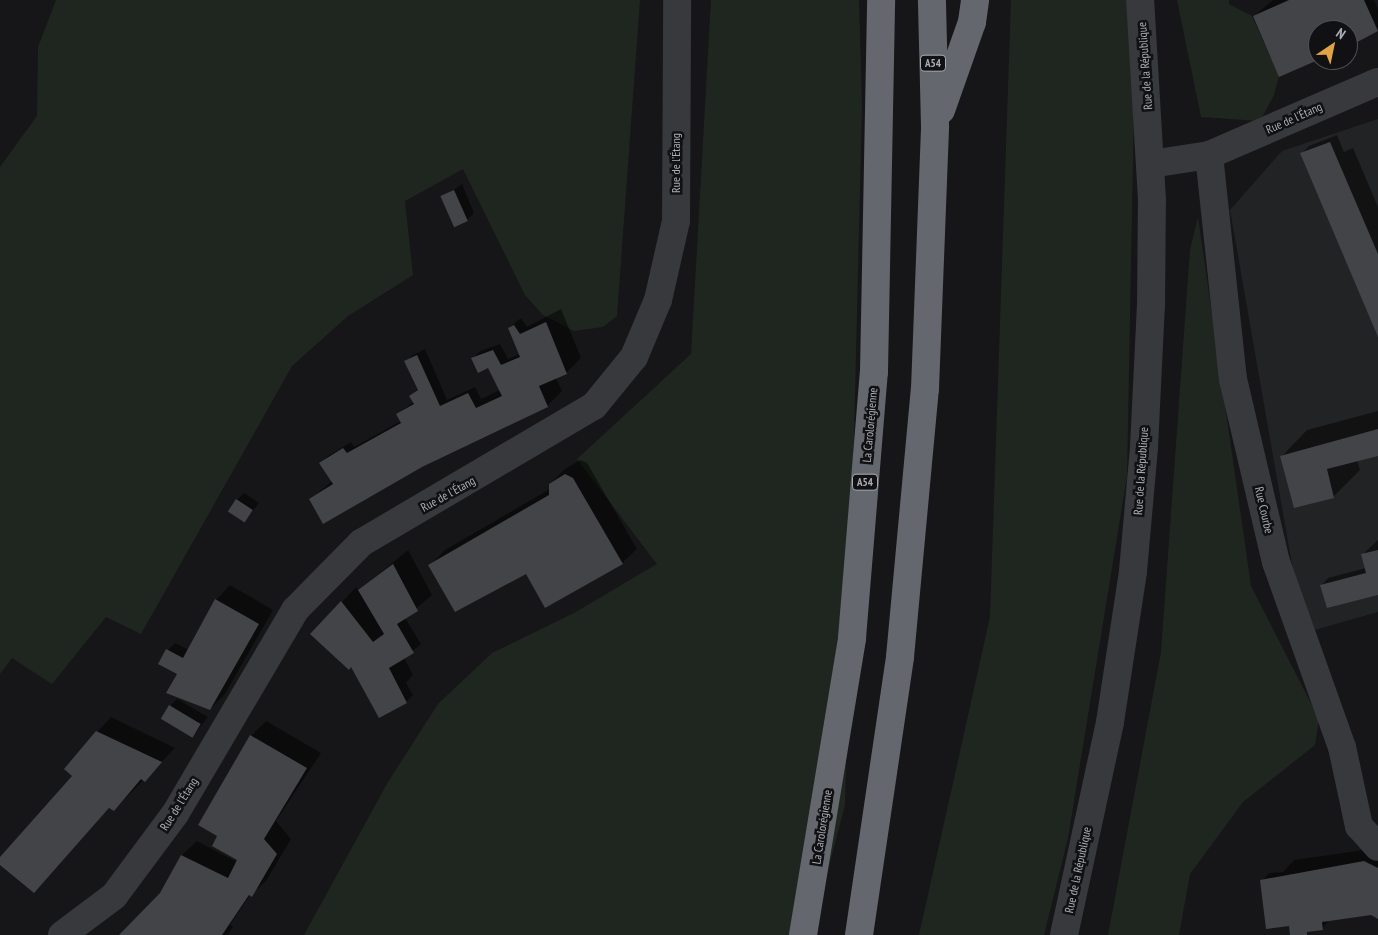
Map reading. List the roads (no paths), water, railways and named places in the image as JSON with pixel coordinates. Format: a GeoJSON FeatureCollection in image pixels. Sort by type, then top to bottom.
{"type":"FeatureCollection","features":[{"type":"Feature","properties":{"kind":"highway","name":"La Carolorégienne"},"geometry":{"type":"LineString","coordinates":[[803,935],[853,618],[874,372],[881,13],[873,0]]}},
{"type":"Feature","properties":{"kind":"highway","name":"A54"},"geometry":{"type":"LineString","coordinates":[[859,935],[901,647],[925,389],[935,126],[932,0]]}},
{"type":"Feature","properties":{"kind":"highway"},"geometry":{"type":"LineString","coordinates":[[935,126],[972,22],[975,0]]}},
{"type":"Feature","properties":{"kind":"street","name":"Rue de l'Étang"},"geometry":{"type":"LineString","coordinates":[[62,935],[114,896],[174,814],[295,610],[360,543],[594,406],[634,357],[658,300],[676,222],[677,0]]}},
{"type":"Feature","properties":{"kind":"street","name":"Rue de la République"},"geometry":{"type":"LineString","coordinates":[[1064,935],[1110,722],[1133,571],[1151,306],[1151,164],[1140,0]]}},
{"type":"Feature","properties":{"kind":"street","name":"Rue de l'Étang"},"geometry":{"type":"LineString","coordinates":[[1151,164],[1209,155],[1378,82]]}},
{"type":"Feature","properties":{"kind":"street","name":"Rue Courbe"},"geometry":{"type":"LineString","coordinates":[[1209,155],[1234,379],[1276,562],[1342,747],[1359,826],[1378,847]]}}]}
